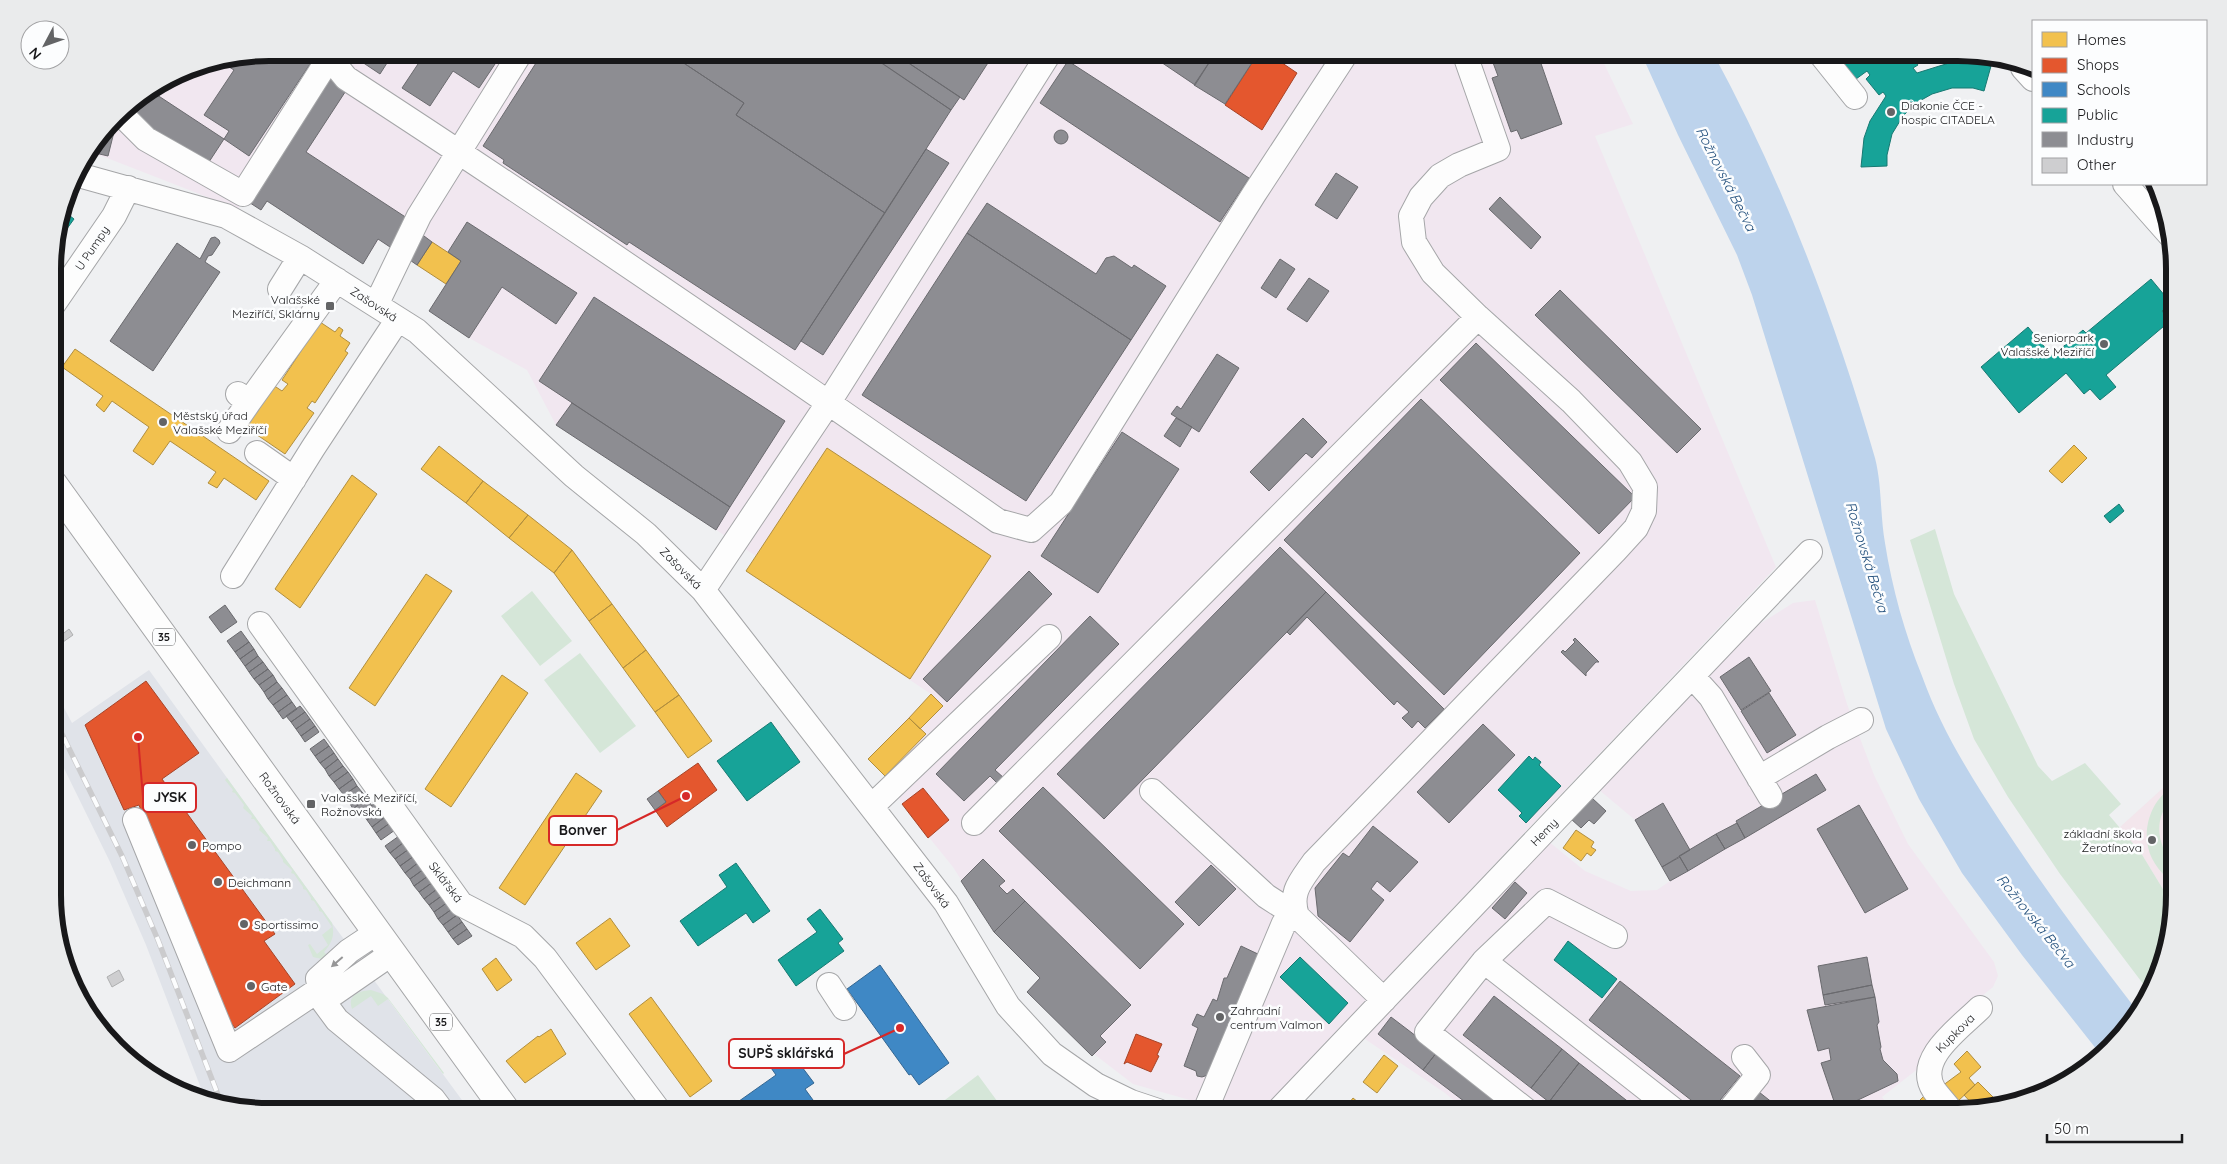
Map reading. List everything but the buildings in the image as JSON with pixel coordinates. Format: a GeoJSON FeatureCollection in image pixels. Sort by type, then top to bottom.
{"type":"FeatureCollection","features":[{"type":"Feature","properties":{"kind":"main road","name":"Rožnovská"},"geometry":{"type":"LineString","coordinates":[[61,494],[500,1103]]}},
{"type":"Feature","properties":{"kind":"street"},"geometry":{"type":"LineString","coordinates":[[126,119],[146,139],[243,194],[326,63],[334,61]]}},
{"type":"Feature","properties":{"kind":"street"},"geometry":{"type":"LineString","coordinates":[[338,61],[346,78],[458,151],[829,402],[998,521],[1031,530],[1061,503],[1254,194],[1341,61]]}},
{"type":"Feature","properties":{"kind":"street"},"geometry":{"type":"LineString","coordinates":[[376,304],[419,216],[515,61]]}},
{"type":"Feature","properties":{"kind":"street"},"geometry":{"type":"LineString","coordinates":[[704,590],[829,402],[1044,61]]}},
{"type":"Feature","properties":{"kind":"street"},"geometry":{"type":"LineString","coordinates":[[1297,916],[1292,903],[1296,889],[1314,862],[1615,551],[1636,528],[1644,511],[1645,486],[1630,462],[1571,401],[1478,317],[1433,273],[1414,242],[1411,216],[1421,198],[1440,176],[1459,165],[1498,149],[1467,61]]}},
{"type":"Feature","properties":{"kind":"street"},"geometry":{"type":"LineString","coordinates":[[1825,61],[1855,97]]}},
{"type":"Feature","properties":{"kind":"street","name":"Zašovská"},"geometry":{"type":"LineString","coordinates":[[83,176],[226,216],[300,257],[417,331],[574,476],[646,534],[704,590],[946,903],[1008,1006],[1052,1054],[1096,1085],[1134,1103]]}},
{"type":"Feature","properties":{"kind":"street"},"geometry":{"type":"LineString","coordinates":[[2126,185],[2161,225]]}},
{"type":"Feature","properties":{"kind":"street","name":"U Pumpy"},"geometry":{"type":"LineString","coordinates":[[61,293],[114,216],[128,188]]}},
{"type":"Feature","properties":{"kind":"street"},"geometry":{"type":"LineString","coordinates":[[280,289],[300,257]]}},
{"type":"Feature","properties":{"kind":"street"},"geometry":{"type":"LineString","coordinates":[[229,431],[244,398],[336,280]]}},
{"type":"Feature","properties":{"kind":"street"},"geometry":{"type":"LineString","coordinates":[[974,823],[1478,317]]}},
{"type":"Feature","properties":{"kind":"street"},"geometry":{"type":"LineString","coordinates":[[233,576],[398,319]]}},
{"type":"Feature","properties":{"kind":"street"},"geometry":{"type":"LineString","coordinates":[[256,452],[294,480]]}},
{"type":"Feature","properties":{"kind":"street","name":"Hemy"},"geometry":{"type":"LineString","coordinates":[[1286,1103],[1810,552]]}},
{"type":"Feature","properties":{"kind":"street","name":"Sklářská"},"geometry":{"type":"LineString","coordinates":[[260,624],[461,904],[522,936],[545,958],[654,1103]]}},
{"type":"Feature","properties":{"kind":"street"},"geometry":{"type":"LineString","coordinates":[[872,806],[1049,637]]}},
{"type":"Feature","properties":{"kind":"street"},"geometry":{"type":"LineString","coordinates":[[1692,676],[1711,696],[1765,787],[1828,737],[1861,720]]}},
{"type":"Feature","properties":{"kind":"street"},"geometry":{"type":"LineString","coordinates":[[1152,791],[1266,896],[1297,916],[1384,1000]]}},
{"type":"Feature","properties":{"kind":"street"},"geometry":{"type":"LineString","coordinates":[[135,820],[228,1050],[322,995]]}},
{"type":"Feature","properties":{"kind":"street"},"geometry":{"type":"LineString","coordinates":[[1517,1103],[1427,1032],[1484,962],[1546,901],[1615,936]]}},
{"type":"Feature","properties":{"kind":"street"},"geometry":{"type":"LineString","coordinates":[[1208,1103],[1284,923],[1297,916]]}},
{"type":"Feature","properties":{"kind":"street"},"geometry":{"type":"LineString","coordinates":[[384,943],[349,951],[318,979],[322,995],[337,1020],[436,1103]]}},
{"type":"Feature","properties":{"kind":"street"},"geometry":{"type":"LineString","coordinates":[[1484,962],[1666,1103]]}},
{"type":"Feature","properties":{"kind":"street"},"geometry":{"type":"LineString","coordinates":[[829,985],[844,1008]]}},
{"type":"Feature","properties":{"kind":"street","name":"Kupkova"},"geometry":{"type":"LineString","coordinates":[[1945,1103],[1933,1089],[1929,1079],[1929,1068],[1935,1053],[1980,1008]]}},
{"type":"Feature","properties":{"kind":"street"},"geometry":{"type":"LineString","coordinates":[[1735,1103],[1758,1074],[1744,1056]]}},
{"type":"Feature","properties":{"kind":"shaded area"},"geometry":{"type":"Polygon","coordinates":[[[270,61],[1603,61],[1633,124],[1595,136],[1776,567],[1269,1103],[1201,1103],[1133,1084],[1094,1054],[1027,992],[1040,978],[994,932],[953,867],[902,804],[885,776],[868,759],[931,694],[746,571],[756,556],[556,425],[527,370],[469,338],[429,311],[446,284],[379,240],[363,264],[267,201],[261,210],[244,200],[238,209],[96,155],[113,132],[132,113],[165,89],[190,77],[216,68],[242,63],[270,61]]]}},
{"type":"Feature","properties":{"kind":"shaded area"},"geometry":{"type":"Polygon","coordinates":[[[1815,600],[1847,704],[1874,775],[1908,844],[1994,962],[1998,976],[1993,987],[1950,1022],[1924,1064],[1882,1097],[1887,1103],[1457,1103],[1445,1093],[1359,1035],[1548,841],[1585,871],[1631,891],[1657,890],[1670,881],[1635,820],[1598,789],[1758,625],[1793,603],[1815,600]]]}},
{"type":"Feature","properties":{"kind":"shaded area"},"geometry":{"type":"Polygon","coordinates":[[[149,670],[464,1103],[270,1103],[229,1099],[202,1092],[146,945],[110,862],[61,762],[61,702],[72,723],[149,670]]]}},
{"type":"Feature","properties":{"kind":"shaded area","name":"základní škola Žerotínova"},"geometry":{"type":"Polygon","coordinates":[[[2166,785],[2166,894],[2141,853],[2119,828],[2166,785]]]}},
{"type":"Feature","properties":{"kind":"green space"},"geometry":{"type":"Polygon","coordinates":[[[1935,529],[1954,594],[2038,766],[2052,781],[2085,763],[2121,804],[2109,815],[2141,853],[2166,894],[2164,922],[2159,948],[2145,986],[2060,874],[2008,797],[1974,739],[1954,684],[1910,540],[1935,529]]]}},
{"type":"Feature","properties":{"kind":"green space"},"geometry":{"type":"Polygon","coordinates":[[[532,591],[572,641],[540,666],[501,616],[532,591]]]}},
{"type":"Feature","properties":{"kind":"green space"},"geometry":{"type":"Polygon","coordinates":[[[580,653],[636,726],[600,753],[544,680],[580,653]]]}},
{"type":"Feature","properties":{"kind":"green space"},"geometry":{"type":"Polygon","coordinates":[[[227,778],[332,923],[333,931],[332,939],[324,952],[327,955],[322,959],[313,957],[308,945],[310,944],[317,954],[328,945],[322,935],[332,927],[294,874],[291,873],[292,870],[283,862],[270,841],[267,841],[268,838],[259,830],[260,827],[254,819],[251,819],[252,816],[243,808],[244,805],[235,793],[232,792],[233,790],[225,780],[227,778]]]}},
{"type":"Feature","properties":{"kind":"green space"},"geometry":{"type":"Polygon","coordinates":[[[2166,793],[2166,808],[2162,814],[2159,828],[2161,841],[2166,853],[2166,877],[2152,858],[2147,839],[2148,821],[2151,812],[2160,798],[2166,793]]]}},
{"type":"Feature","properties":{"kind":"green space"},"geometry":{"type":"Polygon","coordinates":[[[371,990],[388,998],[443,1074],[388,999],[378,1006],[371,996],[352,1009],[351,1000],[355,995],[362,991],[371,990]]]}},
{"type":"Feature","properties":{"kind":"green space"},"geometry":{"type":"Polygon","coordinates":[[[978,1075],[999,1103],[941,1103],[978,1075]]]}},
{"type":"Feature","properties":{"kind":"water","name":"Rožnovská Bečva"},"geometry":{"type":"Polygon","coordinates":[[[1645,61],[1717,61],[1762,150],[1784,200],[1843,354],[1875,458],[1880,489],[1883,532],[1895,594],[1910,644],[1938,715],[1957,751],[2000,821],[2067,918],[2133,1006],[2114,1032],[2097,1050],[2022,955],[1962,873],[1919,799],[1886,729],[1752,295],[1737,255],[1678,135],[1645,61]]]}},
{"type":"Feature","properties":{"kind":"railway"},"geometry":{"type":"LineString","coordinates":[[61,732],[122,856],[158,940],[219,1097]]}},
{"type":"Feature","properties":{"kind":"place","name":"Diakonie ČCE - hospic CITADELA"},"geometry":{"type":"Point","coordinates":[1891,112]}},
{"type":"Feature","properties":{"kind":"place","name":"Valašské Meziříčí, Sklárny"},"geometry":{"type":"Point","coordinates":[330,306]}},
{"type":"Feature","properties":{"kind":"place","name":"Seniorpark Valašské Meziříčí"},"geometry":{"type":"Point","coordinates":[2104,344]}},
{"type":"Feature","properties":{"kind":"place","name":"Městský úřad Valašské Meziříčí"},"geometry":{"type":"Point","coordinates":[163,422]}},
{"type":"Feature","properties":{"kind":"place","name":"JYSK"},"geometry":{"type":"Point","coordinates":[138,737]}},
{"type":"Feature","properties":{"kind":"place","name":"Bonver"},"geometry":{"type":"Point","coordinates":[686,796]}},
{"type":"Feature","properties":{"kind":"place","name":"Valašské Meziříčí, Rožnovská"},"geometry":{"type":"Point","coordinates":[311,804]}},
{"type":"Feature","properties":{"kind":"place","name":"základní škola Žerotínova"},"geometry":{"type":"Point","coordinates":[2152,840]}},
{"type":"Feature","properties":{"kind":"place","name":"Pompo"},"geometry":{"type":"Point","coordinates":[192,845]}},
{"type":"Feature","properties":{"kind":"place","name":"Deichmann"},"geometry":{"type":"Point","coordinates":[218,882]}},
{"type":"Feature","properties":{"kind":"place","name":"Sportissimo"},"geometry":{"type":"Point","coordinates":[244,924]}},
{"type":"Feature","properties":{"kind":"place","name":"Gate"},"geometry":{"type":"Point","coordinates":[251,986]}},
{"type":"Feature","properties":{"kind":"place","name":"Zahradní centrum Valmon"},"geometry":{"type":"Point","coordinates":[1220,1017]}},
{"type":"Feature","properties":{"kind":"place","name":"SUPŠ sklářská"},"geometry":{"type":"Point","coordinates":[900,1028]}}]}
